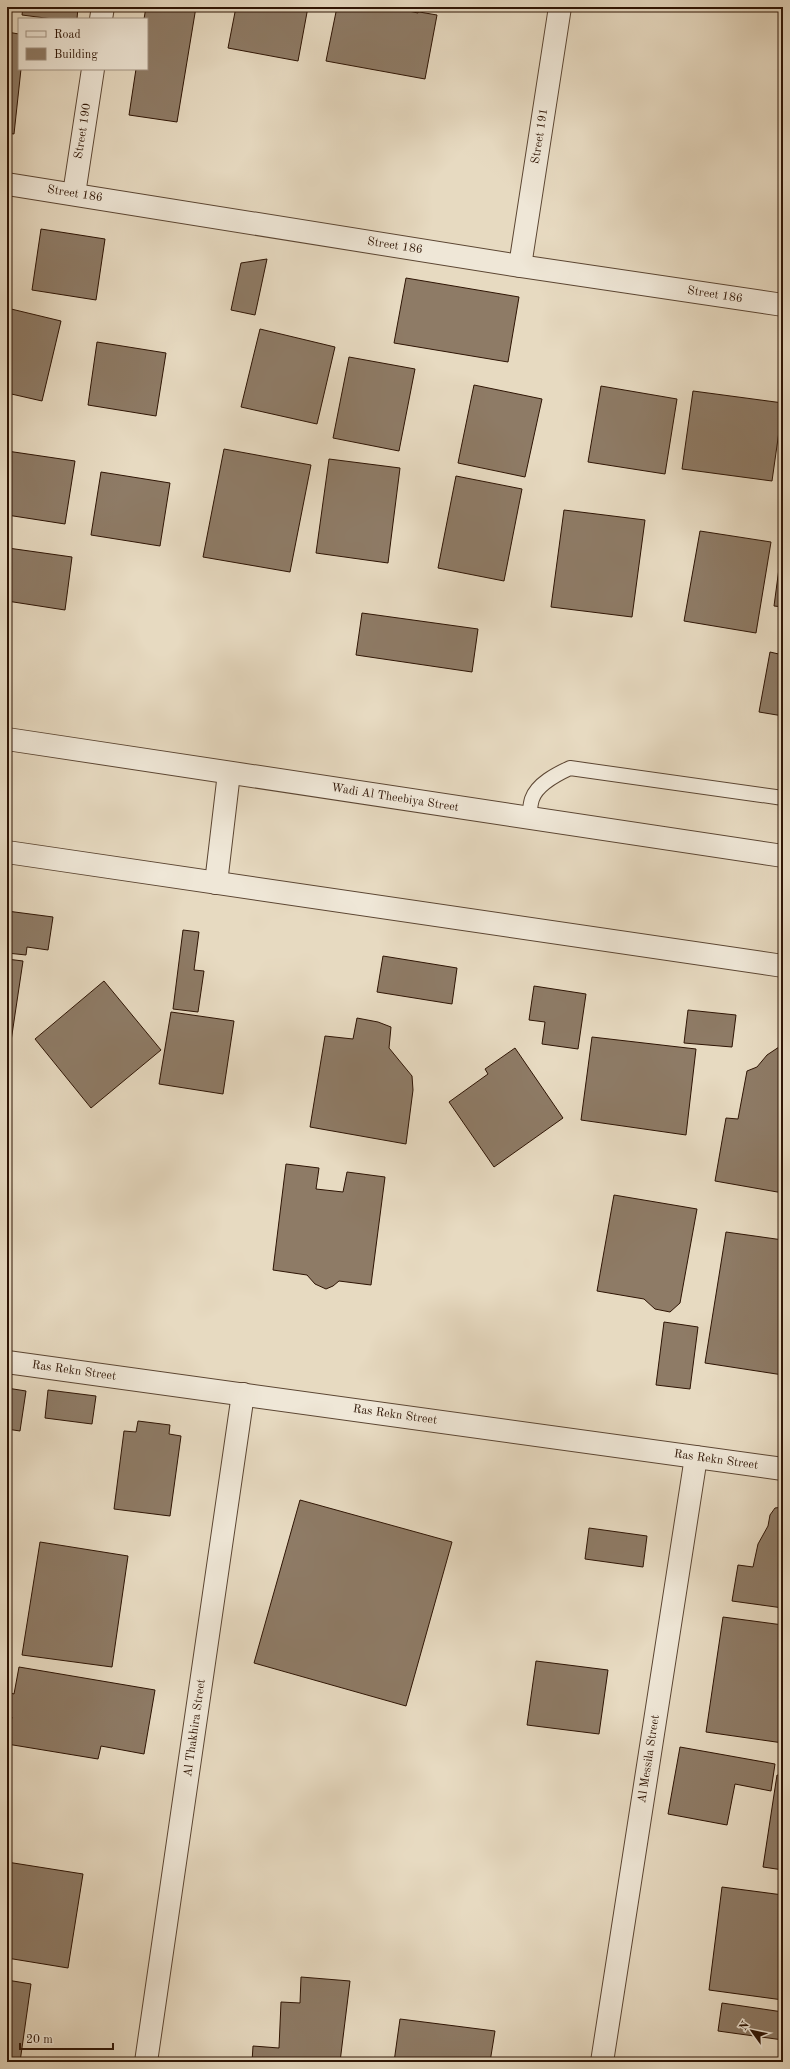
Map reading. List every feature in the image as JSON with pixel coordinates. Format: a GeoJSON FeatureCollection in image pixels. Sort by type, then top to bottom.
{"type":"FeatureCollection","features":[{"type":"Feature","properties":{"kind":"street"},"geometry":{"type":"LineString","coordinates":[[101,18],[103,7]]}},
{"type":"Feature","properties":{"kind":"street","name":"Street 191"},"geometry":{"type":"LineString","coordinates":[[520,266],[560,7]]}},
{"type":"Feature","properties":{"kind":"street","name":"Street 190"},"geometry":{"type":"LineString","coordinates":[[74,194],[93,70]]}},
{"type":"Feature","properties":{"kind":"street","name":"Street 186"},"geometry":{"type":"LineString","coordinates":[[7,184],[520,266],[783,305]]}},
{"type":"Feature","properties":{"kind":"street","name":"Wadi Al Theebiya Street"},"geometry":{"type":"LineString","coordinates":[[7,739],[783,856]]}},
{"type":"Feature","properties":{"kind":"street"},"geometry":{"type":"LineString","coordinates":[[216,883],[229,773]]}},
{"type":"Feature","properties":{"kind":"street"},"geometry":{"type":"LineString","coordinates":[[7,852],[783,966]]}},
{"type":"Feature","properties":{"kind":"street","name":"Ras Rekn Street"},"geometry":{"type":"LineString","coordinates":[[7,1362],[783,1469]]}},
{"type":"Feature","properties":{"kind":"street","name":"Al Thakhira Street"},"geometry":{"type":"LineString","coordinates":[[146,2062],[243,1394]]}},
{"type":"Feature","properties":{"kind":"street","name":"Al Messila Street"},"geometry":{"type":"LineString","coordinates":[[602,2062],[696,1457]]}},
{"type":"Feature","properties":{"kind":"lane"},"geometry":{"type":"LineString","coordinates":[[529,818],[532,798],[542,786],[554,776],[570,768],[783,798]]}},
{"type":"Feature","properties":{"kind":"building"},"geometry":{"type":"Polygon","coordinates":[[[23,7],[78,7],[77,18],[45,18],[22,15],[23,7]]]}},
{"type":"Feature","properties":{"kind":"building"},"geometry":{"type":"Polygon","coordinates":[[[146,7],[196,7],[177,122],[129,115],[136,70],[148,70],[148,18],[144,18],[146,7]]]}},
{"type":"Feature","properties":{"kind":"building"},"geometry":{"type":"Polygon","coordinates":[[[236,7],[308,7],[298,61],[228,48],[236,7]]]}},
{"type":"Feature","properties":{"kind":"building"},"geometry":{"type":"Polygon","coordinates":[[[337,7],[390,7],[437,15],[425,79],[326,61],[337,7]]]}},
{"type":"Feature","properties":{"kind":"building"},"geometry":{"type":"Polygon","coordinates":[[[390,7],[419,7],[418,13],[390,7]]]}},
{"type":"Feature","properties":{"kind":"building"},"geometry":{"type":"Polygon","coordinates":[[[7,32],[18,34],[18,70],[21,70],[14,134],[7,133],[7,32]]]}},
{"type":"Feature","properties":{"kind":"building"},"geometry":{"type":"Polygon","coordinates":[[[41,229],[105,239],[96,300],[32,290],[41,229]]]}},
{"type":"Feature","properties":{"kind":"building"},"geometry":{"type":"Polygon","coordinates":[[[267,259],[255,315],[231,310],[241,263],[267,259]]]}},
{"type":"Feature","properties":{"kind":"building"},"geometry":{"type":"Polygon","coordinates":[[[406,278],[519,297],[508,362],[394,343],[406,278]]]}},
{"type":"Feature","properties":{"kind":"building"},"geometry":{"type":"Polygon","coordinates":[[[7,308],[61,321],[42,401],[7,393],[7,308]]]}},
{"type":"Feature","properties":{"kind":"building"},"geometry":{"type":"Polygon","coordinates":[[[260,329],[335,347],[317,424],[241,407],[260,329]]]}},
{"type":"Feature","properties":{"kind":"building"},"geometry":{"type":"Polygon","coordinates":[[[97,342],[166,353],[156,416],[88,405],[97,342]]]}},
{"type":"Feature","properties":{"kind":"building"},"geometry":{"type":"Polygon","coordinates":[[[349,357],[415,369],[399,451],[333,438],[349,357]]]}},
{"type":"Feature","properties":{"kind":"building"},"geometry":{"type":"Polygon","coordinates":[[[474,385],[542,399],[525,477],[458,463],[474,385]]]}},
{"type":"Feature","properties":{"kind":"building"},"geometry":{"type":"Polygon","coordinates":[[[601,386],[677,399],[665,474],[588,462],[601,386]]]}},
{"type":"Feature","properties":{"kind":"building"},"geometry":{"type":"Polygon","coordinates":[[[693,391],[783,403],[772,481],[682,469],[693,391]]]}},
{"type":"Feature","properties":{"kind":"building"},"geometry":{"type":"Polygon","coordinates":[[[224,449],[311,465],[290,572],[203,557],[224,449]]]}},
{"type":"Feature","properties":{"kind":"building"},"geometry":{"type":"Polygon","coordinates":[[[7,451],[75,461],[65,524],[7,515],[7,451]]]}},
{"type":"Feature","properties":{"kind":"building"},"geometry":{"type":"Polygon","coordinates":[[[329,459],[400,468],[388,563],[316,553],[329,459]]]}},
{"type":"Feature","properties":{"kind":"building"},"geometry":{"type":"Polygon","coordinates":[[[101,472],[170,483],[160,546],[91,535],[101,472]]]}},
{"type":"Feature","properties":{"kind":"building"},"geometry":{"type":"Polygon","coordinates":[[[456,476],[522,489],[504,581],[438,568],[456,476]]]}},
{"type":"Feature","properties":{"kind":"building"},"geometry":{"type":"Polygon","coordinates":[[[564,510],[645,520],[632,617],[551,607],[564,510]]]}},
{"type":"Feature","properties":{"kind":"building"},"geometry":{"type":"Polygon","coordinates":[[[700,531],[771,542],[756,633],[684,621],[700,531]]]}},
{"type":"Feature","properties":{"kind":"building"},"geometry":{"type":"Polygon","coordinates":[[[783,538],[783,607],[774,606],[783,538]]]}},
{"type":"Feature","properties":{"kind":"building"},"geometry":{"type":"Polygon","coordinates":[[[8,548],[72,557],[65,610],[7,601],[8,548]]]}},
{"type":"Feature","properties":{"kind":"building"},"geometry":{"type":"Polygon","coordinates":[[[362,613],[478,629],[472,672],[356,655],[362,613]]]}},
{"type":"Feature","properties":{"kind":"building"},"geometry":{"type":"Polygon","coordinates":[[[770,652],[783,655],[783,716],[759,712],[770,652]]]}},
{"type":"Feature","properties":{"kind":"building"},"geometry":{"type":"Polygon","coordinates":[[[7,911],[53,917],[48,950],[27,947],[26,955],[7,953],[7,911]]]}},
{"type":"Feature","properties":{"kind":"building"},"geometry":{"type":"Polygon","coordinates":[[[183,930],[199,932],[194,970],[204,971],[198,1012],[173,1009],[183,930]]]}},
{"type":"Feature","properties":{"kind":"building"},"geometry":{"type":"Polygon","coordinates":[[[383,956],[457,968],[452,1004],[377,992],[383,956]]]}},
{"type":"Feature","properties":{"kind":"building"},"geometry":{"type":"Polygon","coordinates":[[[7,959],[23,961],[7,1068],[7,959]]]}},
{"type":"Feature","properties":{"kind":"building"},"geometry":{"type":"Polygon","coordinates":[[[104,981],[161,1050],[91,1108],[35,1039],[104,981]]]}},
{"type":"Feature","properties":{"kind":"building"},"geometry":{"type":"Polygon","coordinates":[[[534,986],[586,994],[578,1049],[542,1044],[545,1022],[529,1020],[534,986]]]}},
{"type":"Feature","properties":{"kind":"building"},"geometry":{"type":"Polygon","coordinates":[[[688,1010],[736,1015],[732,1047],[684,1043],[688,1010]]]}},
{"type":"Feature","properties":{"kind":"building"},"geometry":{"type":"Polygon","coordinates":[[[171,1012],[234,1021],[223,1094],[159,1084],[171,1012]]]}},
{"type":"Feature","properties":{"kind":"building"},"geometry":{"type":"Polygon","coordinates":[[[357,1018],[378,1022],[391,1027],[389,1048],[412,1076],[413,1090],[406,1144],[310,1127],[325,1036],[353,1039],[357,1018]]]}},
{"type":"Feature","properties":{"kind":"building"},"geometry":{"type":"Polygon","coordinates":[[[592,1037],[696,1049],[686,1135],[581,1120],[592,1037]]]}},
{"type":"Feature","properties":{"kind":"building"},"geometry":{"type":"Polygon","coordinates":[[[779,1047],[783,1048],[783,1193],[715,1181],[726,1118],[738,1119],[747,1071],[757,1067],[767,1055],[779,1047]]]}},
{"type":"Feature","properties":{"kind":"building"},"geometry":{"type":"Polygon","coordinates":[[[515,1048],[563,1118],[494,1167],[449,1102],[488,1074],[485,1069],[515,1048]]]}},
{"type":"Feature","properties":{"kind":"building"},"geometry":{"type":"Polygon","coordinates":[[[286,1164],[319,1168],[316,1189],[343,1192],[347,1172],[385,1177],[371,1285],[339,1281],[326,1289],[315,1284],[307,1275],[273,1270],[286,1164]]]}},
{"type":"Feature","properties":{"kind":"building"},"geometry":{"type":"Polygon","coordinates":[[[614,1195],[697,1209],[680,1303],[670,1312],[655,1309],[644,1299],[597,1291],[614,1195]]]}},
{"type":"Feature","properties":{"kind":"building"},"geometry":{"type":"Polygon","coordinates":[[[726,1232],[783,1240],[783,1375],[705,1363],[726,1232]]]}},
{"type":"Feature","properties":{"kind":"building"},"geometry":{"type":"Polygon","coordinates":[[[664,1322],[698,1327],[690,1389],[656,1385],[664,1322]]]}},
{"type":"Feature","properties":{"kind":"building"},"geometry":{"type":"Polygon","coordinates":[[[7,1388],[26,1391],[20,1431],[7,1429],[7,1388]]]}},
{"type":"Feature","properties":{"kind":"building"},"geometry":{"type":"Polygon","coordinates":[[[48,1390],[96,1396],[92,1424],[45,1418],[48,1390]]]}},
{"type":"Feature","properties":{"kind":"building"},"geometry":{"type":"Polygon","coordinates":[[[138,1421],[170,1425],[169,1434],[181,1436],[170,1516],[114,1509],[124,1431],[136,1432],[138,1421]]]}},
{"type":"Feature","properties":{"kind":"building"},"geometry":{"type":"Polygon","coordinates":[[[300,1500],[452,1542],[406,1706],[254,1663],[300,1500]]]}},
{"type":"Feature","properties":{"kind":"building"},"geometry":{"type":"Polygon","coordinates":[[[783,1507],[783,1608],[732,1601],[738,1565],[753,1567],[758,1544],[768,1526],[770,1515],[775,1508],[783,1507]]]}},
{"type":"Feature","properties":{"kind":"building"},"geometry":{"type":"Polygon","coordinates":[[[589,1528],[647,1536],[643,1567],[585,1559],[589,1528]]]}},
{"type":"Feature","properties":{"kind":"building"},"geometry":{"type":"Polygon","coordinates":[[[40,1542],[128,1556],[112,1667],[22,1655],[40,1542]]]}},
{"type":"Feature","properties":{"kind":"building"},"geometry":{"type":"Polygon","coordinates":[[[723,1617],[783,1625],[783,1743],[706,1732],[723,1617]]]}},
{"type":"Feature","properties":{"kind":"building"},"geometry":{"type":"Polygon","coordinates":[[[536,1661],[608,1670],[599,1734],[527,1725],[536,1661]]]}},
{"type":"Feature","properties":{"kind":"building"},"geometry":{"type":"Polygon","coordinates":[[[19,1667],[155,1690],[144,1754],[101,1746],[98,1759],[7,1744],[12,1717],[7,1716],[7,1692],[14,1694],[19,1667]]]}},
{"type":"Feature","properties":{"kind":"building"},"geometry":{"type":"Polygon","coordinates":[[[680,1747],[775,1764],[771,1791],[735,1784],[727,1825],[668,1814],[680,1747]]]}},
{"type":"Feature","properties":{"kind":"building"},"geometry":{"type":"Polygon","coordinates":[[[777,1775],[783,1776],[783,1870],[763,1867],[777,1775]]]}},
{"type":"Feature","properties":{"kind":"building"},"geometry":{"type":"Polygon","coordinates":[[[7,1862],[83,1874],[68,1968],[7,1958],[7,1862]]]}},
{"type":"Feature","properties":{"kind":"building"},"geometry":{"type":"Polygon","coordinates":[[[722,1887],[783,1895],[783,2000],[709,1990],[722,1887]]]}},
{"type":"Feature","properties":{"kind":"building"},"geometry":{"type":"Polygon","coordinates":[[[301,1977],[350,1981],[340,2062],[252,2062],[253,2046],[279,2048],[281,2002],[300,2003],[301,1977]]]}},
{"type":"Feature","properties":{"kind":"building"},"geometry":{"type":"Polygon","coordinates":[[[7,1980],[31,1984],[20,2062],[7,2062],[7,1980]]]}},
{"type":"Feature","properties":{"kind":"building"},"geometry":{"type":"Polygon","coordinates":[[[722,2003],[783,2012],[783,2040],[718,2031],[722,2003]]]}},
{"type":"Feature","properties":{"kind":"building"},"geometry":{"type":"Polygon","coordinates":[[[400,2019],[495,2031],[490,2062],[394,2062],[400,2019]]]}}]}
